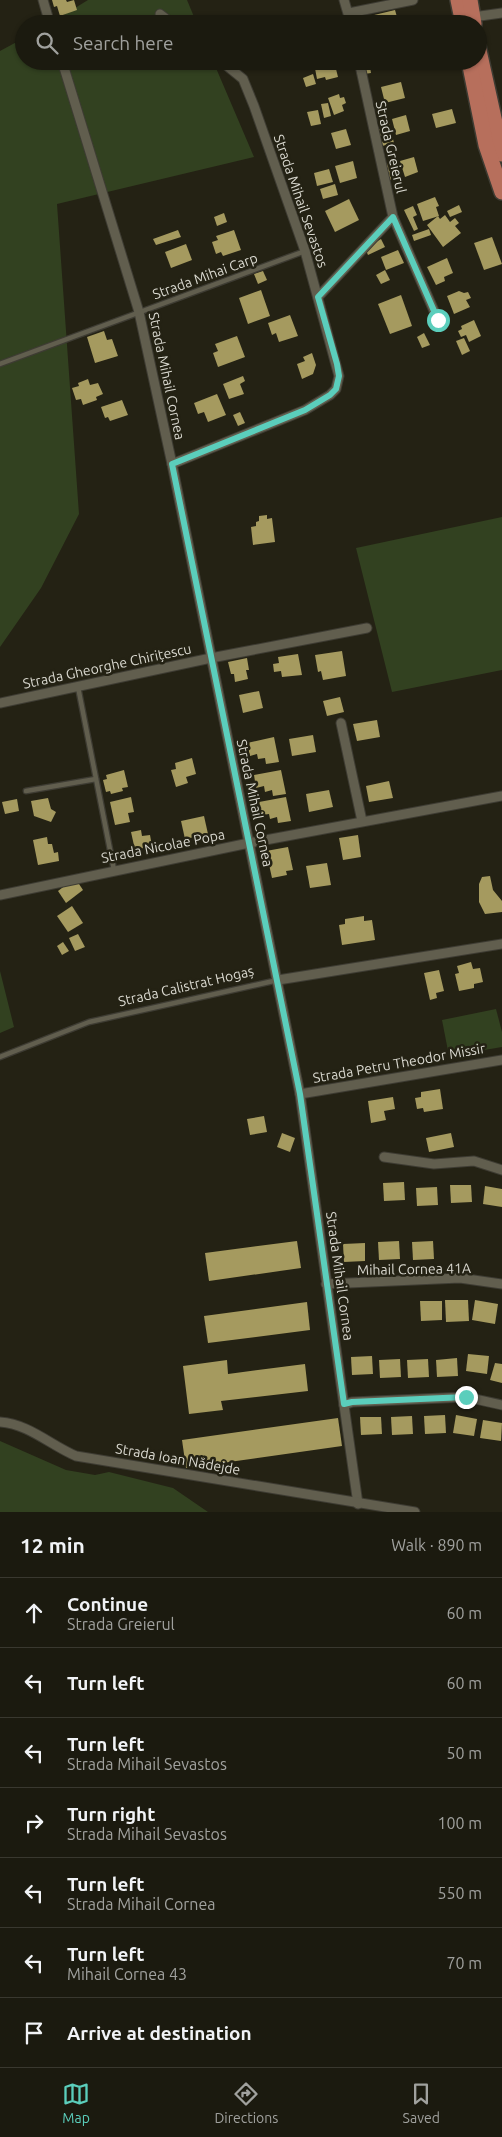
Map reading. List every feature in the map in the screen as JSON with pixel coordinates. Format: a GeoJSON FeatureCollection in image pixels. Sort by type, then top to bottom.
{"type":"FeatureCollection","features":[{"type":"Feature","properties":{"kind":"main road"},"geometry":{"type":"LineString","coordinates":[[458,0],[466,15]]}},
{"type":"Feature","properties":{"kind":"main road"},"geometry":{"type":"LineString","coordinates":[[470,0],[470,15]]}},
{"type":"Feature","properties":{"kind":"main road"},"geometry":{"type":"LineString","coordinates":[[471,70],[486,145],[502,192]]}},
{"type":"Feature","properties":{"kind":"main road"},"geometry":{"type":"LineString","coordinates":[[483,70],[502,154]]}},
{"type":"Feature","properties":{"kind":"street"},"geometry":{"type":"LineString","coordinates":[[43,0],[47,15]]}},
{"type":"Feature","properties":{"kind":"street"},"geometry":{"type":"LineString","coordinates":[[344,0],[349,13],[413,0]]}},
{"type":"Feature","properties":{"kind":"street"},"geometry":{"type":"LineString","coordinates":[[487,17],[502,13]]}},
{"type":"Feature","properties":{"kind":"street","name":"Strada Mihail Cornea"},"geometry":{"type":"LineString","coordinates":[[65,70],[139,312],[278,980],[300,1094],[358,1504]]}},
{"type":"Feature","properties":{"kind":"street","name":"Strada Mihail Sevastos"},"geometry":{"type":"LineString","coordinates":[[172,464],[305,410],[330,395],[336,389],[339,376],[305,252],[243,79],[232,70]]}},
{"type":"Feature","properties":{"kind":"street","name":"Strada Greierul"},"geometry":{"type":"LineString","coordinates":[[361,70],[393,217],[438,320]]}},
{"type":"Feature","properties":{"kind":"street"},"geometry":{"type":"LineString","coordinates":[[318,297],[393,217]]}},
{"type":"Feature","properties":{"kind":"street","name":"Strada Gheorghe Chirițescu"},"geometry":{"type":"LineString","coordinates":[[0,703],[211,658],[367,628]]}},
{"type":"Feature","properties":{"kind":"street"},"geometry":{"type":"LineString","coordinates":[[341,723],[362,821]]}},
{"type":"Feature","properties":{"kind":"street","name":"Strada Nicolae Popa"},"geometry":{"type":"LineString","coordinates":[[0,895],[249,843],[502,796]]}},
{"type":"Feature","properties":{"kind":"street","name":"Strada Calistrat Hogaș"},"geometry":{"type":"LineString","coordinates":[[278,980],[502,944]]}},
{"type":"Feature","properties":{"kind":"street","name":"Strada Petru Theodor Missir"},"geometry":{"type":"LineString","coordinates":[[300,1094],[502,1060]]}},
{"type":"Feature","properties":{"kind":"street"},"geometry":{"type":"LineString","coordinates":[[384,1157],[434,1164],[474,1161],[502,1170]]}},
{"type":"Feature","properties":{"kind":"street","name":"Mihail Cornea 41A"},"geometry":{"type":"LineString","coordinates":[[326,1284],[460,1278],[502,1284]]}},
{"type":"Feature","properties":{"kind":"street"},"geometry":{"type":"LineString","coordinates":[[344,1404],[352,1402],[466,1397],[502,1405]]}},
{"type":"Feature","properties":{"kind":"street","name":"Strada Ioan Nădejde"},"geometry":{"type":"LineString","coordinates":[[0,1422],[33,1431],[59,1449],[76,1456],[358,1504]]}},
{"type":"Feature","properties":{"kind":"street"},"geometry":{"type":"LineString","coordinates":[[358,1504],[415,1512]]}},
{"type":"Feature","properties":{"kind":"lane","name":"Strada Mihai Carp"},"geometry":{"type":"LineString","coordinates":[[0,364],[305,252]]}},
{"type":"Feature","properties":{"kind":"lane"},"geometry":{"type":"LineString","coordinates":[[78,687],[114,870]]}},
{"type":"Feature","properties":{"kind":"lane"},"geometry":{"type":"LineString","coordinates":[[26,791],[96,779]]}},
{"type":"Feature","properties":{"kind":"lane","name":"Strada Calistrat Hogaș"},"geometry":{"type":"LineString","coordinates":[[0,1056],[89,1022],[278,980]]}},
{"type":"Feature","properties":{"kind":"green space"},"geometry":{"type":"Polygon","coordinates":[[[88,0],[187,0],[193,15],[64,15],[88,0]]]}},
{"type":"Feature","properties":{"kind":"green space"},"geometry":{"type":"Polygon","coordinates":[[[15,43],[15,70],[217,70],[254,157],[57,204],[79,514],[41,588],[0,647],[0,51],[15,43]]]}},
{"type":"Feature","properties":{"kind":"green space"},"geometry":{"type":"Polygon","coordinates":[[[502,517],[502,670],[392,692],[356,548],[502,517]]]}},
{"type":"Feature","properties":{"kind":"green space"},"geometry":{"type":"Polygon","coordinates":[[[0,971],[14,1027],[0,1033],[0,971]]]}},
{"type":"Feature","properties":{"kind":"green space"},"geometry":{"type":"Polygon","coordinates":[[[496,1009],[502,1032],[502,1047],[449,1056],[442,1020],[496,1009]]]}},
{"type":"Feature","properties":{"kind":"green space"},"geometry":{"type":"Polygon","coordinates":[[[0,1441],[66,1470],[95,1475],[109,1472],[173,1488],[208,1512],[0,1512],[0,1441]]]}},
{"type":"Feature","properties":{"kind":"building"},"geometry":{"type":"Polygon","coordinates":[[[52,0],[66,0],[67,2],[74,0],[77,10],[60,15],[57,6],[54,7],[52,0]]]}},
{"type":"Feature","properties":{"kind":"building"},"geometry":{"type":"Polygon","coordinates":[[[395,10],[396,15],[374,15],[395,10]]]}},
{"type":"Feature","properties":{"kind":"building"},"geometry":{"type":"Polygon","coordinates":[[[315,70],[336,70],[338,77],[326,80],[325,77],[317,79],[315,70]]]}},
{"type":"Feature","properties":{"kind":"building"},"geometry":{"type":"Polygon","coordinates":[[[363,70],[370,70],[371,73],[364,74],[363,70]]]}},
{"type":"Feature","properties":{"kind":"building"},"geometry":{"type":"Polygon","coordinates":[[[313,74],[316,84],[306,87],[303,78],[313,74]]]}},
{"type":"Feature","properties":{"kind":"building"},"geometry":{"type":"Polygon","coordinates":[[[401,82],[405,98],[385,103],[381,87],[401,82]]]}},
{"type":"Feature","properties":{"kind":"building"},"geometry":{"type":"Polygon","coordinates":[[[339,94],[340,98],[344,97],[346,103],[342,105],[344,111],[334,115],[328,98],[339,94]]]}},
{"type":"Feature","properties":{"kind":"building"},"geometry":{"type":"Polygon","coordinates":[[[328,103],[331,116],[324,118],[321,104],[328,103]]]}},
{"type":"Feature","properties":{"kind":"building"},"geometry":{"type":"Polygon","coordinates":[[[452,109],[456,123],[436,128],[432,114],[452,109]]]}},
{"type":"Feature","properties":{"kind":"building"},"geometry":{"type":"Polygon","coordinates":[[[318,110],[321,124],[311,126],[307,112],[318,110]]]}},
{"type":"Feature","properties":{"kind":"building"},"geometry":{"type":"Polygon","coordinates":[[[406,115],[410,131],[396,135],[392,119],[406,115]]]}},
{"type":"Feature","properties":{"kind":"building"},"geometry":{"type":"Polygon","coordinates":[[[388,119],[394,143],[382,146],[377,129],[381,129],[379,122],[388,119]]]}},
{"type":"Feature","properties":{"kind":"building"},"geometry":{"type":"Polygon","coordinates":[[[346,129],[351,145],[336,149],[331,133],[346,129]]]}},
{"type":"Feature","properties":{"kind":"building"},"geometry":{"type":"Polygon","coordinates":[[[414,157],[418,172],[405,177],[400,161],[414,157]]]}},
{"type":"Feature","properties":{"kind":"building"},"geometry":{"type":"Polygon","coordinates":[[[353,161],[357,178],[340,183],[335,166],[353,161]]]}},
{"type":"Feature","properties":{"kind":"building"},"geometry":{"type":"Polygon","coordinates":[[[390,162],[396,178],[389,180],[383,164],[390,162]]]}},
{"type":"Feature","properties":{"kind":"building"},"geometry":{"type":"Polygon","coordinates":[[[329,169],[333,182],[317,186],[314,173],[329,169]]]}},
{"type":"Feature","properties":{"kind":"building"},"geometry":{"type":"Polygon","coordinates":[[[335,184],[338,195],[323,199],[320,189],[335,184]]]}},
{"type":"Feature","properties":{"kind":"building"},"geometry":{"type":"Polygon","coordinates":[[[435,197],[439,206],[436,207],[439,216],[423,221],[417,204],[435,197]]]}},
{"type":"Feature","properties":{"kind":"building"},"geometry":{"type":"Polygon","coordinates":[[[349,199],[359,220],[335,232],[325,211],[349,199]]]}},
{"type":"Feature","properties":{"kind":"building"},"geometry":{"type":"Polygon","coordinates":[[[459,205],[462,212],[450,217],[447,211],[459,205]]]}},
{"type":"Feature","properties":{"kind":"building"},"geometry":{"type":"Polygon","coordinates":[[[413,206],[417,215],[413,217],[418,229],[414,231],[404,210],[413,206]]]}},
{"type":"Feature","properties":{"kind":"building"},"geometry":{"type":"Polygon","coordinates":[[[224,213],[227,222],[217,226],[214,217],[224,213]]]}},
{"type":"Feature","properties":{"kind":"building"},"geometry":{"type":"Polygon","coordinates":[[[445,215],[450,222],[455,218],[459,223],[455,226],[461,233],[443,247],[427,225],[438,216],[440,219],[445,215]]]}},
{"type":"Feature","properties":{"kind":"building"},"geometry":{"type":"Polygon","coordinates":[[[429,229],[431,235],[414,241],[412,235],[429,229]]]}},
{"type":"Feature","properties":{"kind":"building"},"geometry":{"type":"Polygon","coordinates":[[[178,230],[181,237],[156,245],[153,239],[178,230]]]}},
{"type":"Feature","properties":{"kind":"building"},"geometry":{"type":"Polygon","coordinates":[[[234,230],[241,250],[223,256],[221,252],[216,254],[212,242],[218,240],[216,236],[234,230]]]}},
{"type":"Feature","properties":{"kind":"building"},"geometry":{"type":"Polygon","coordinates":[[[492,237],[502,264],[484,270],[474,243],[492,237]]]}},
{"type":"Feature","properties":{"kind":"building"},"geometry":{"type":"Polygon","coordinates":[[[381,239],[385,247],[368,255],[365,248],[381,239]]]}},
{"type":"Feature","properties":{"kind":"building"},"geometry":{"type":"Polygon","coordinates":[[[186,244],[192,260],[171,268],[165,252],[186,244]]]}},
{"type":"Feature","properties":{"kind":"building"},"geometry":{"type":"Polygon","coordinates":[[[398,250],[404,263],[386,270],[381,257],[398,250]]]}},
{"type":"Feature","properties":{"kind":"building"},"geometry":{"type":"Polygon","coordinates":[[[447,258],[453,273],[444,277],[445,281],[436,285],[427,267],[447,258]]]}},
{"type":"Feature","properties":{"kind":"building"},"geometry":{"type":"Polygon","coordinates":[[[385,270],[390,280],[381,284],[376,275],[385,270]]]}},
{"type":"Feature","properties":{"kind":"building"},"geometry":{"type":"Polygon","coordinates":[[[263,271],[267,280],[258,284],[254,274],[263,271]]]}},
{"type":"Feature","properties":{"kind":"building"},"geometry":{"type":"Polygon","coordinates":[[[261,290],[270,316],[248,324],[239,298],[261,290]]]}},
{"type":"Feature","properties":{"kind":"building"},"geometry":{"type":"Polygon","coordinates":[[[459,291],[468,292],[471,298],[466,300],[470,307],[454,314],[447,296],[459,291]]]}},
{"type":"Feature","properties":{"kind":"building"},"geometry":{"type":"Polygon","coordinates":[[[401,295],[412,326],[390,334],[378,304],[401,295]]]}},
{"type":"Feature","properties":{"kind":"building"},"geometry":{"type":"Polygon","coordinates":[[[290,315],[298,336],[279,342],[276,333],[272,335],[268,323],[290,315]]]}},
{"type":"Feature","properties":{"kind":"building"},"geometry":{"type":"Polygon","coordinates":[[[474,320],[481,336],[469,342],[466,335],[461,337],[458,331],[462,329],[461,326],[474,320]]]}},
{"type":"Feature","properties":{"kind":"building"},"geometry":{"type":"Polygon","coordinates":[[[104,331],[107,340],[112,339],[118,356],[95,363],[87,337],[104,331]]]}},
{"type":"Feature","properties":{"kind":"building"},"geometry":{"type":"Polygon","coordinates":[[[424,333],[430,345],[422,348],[417,337],[424,333]]]}},
{"type":"Feature","properties":{"kind":"building"},"geometry":{"type":"Polygon","coordinates":[[[237,336],[245,357],[218,367],[213,353],[218,351],[215,344],[237,336]]]}},
{"type":"Feature","properties":{"kind":"building"},"geometry":{"type":"Polygon","coordinates":[[[464,338],[470,351],[462,355],[456,341],[464,338]]]}},
{"type":"Feature","properties":{"kind":"building"},"geometry":{"type":"Polygon","coordinates":[[[312,353],[316,365],[313,374],[302,379],[297,364],[305,361],[303,357],[312,353]]]}},
{"type":"Feature","properties":{"kind":"building"},"geometry":{"type":"Polygon","coordinates":[[[243,376],[245,381],[240,384],[244,394],[229,399],[223,384],[243,376]]]}},
{"type":"Feature","properties":{"kind":"building"},"geometry":{"type":"Polygon","coordinates":[[[88,379],[90,385],[98,383],[103,394],[96,397],[97,400],[83,405],[81,399],[76,400],[72,388],[79,386],[78,383],[88,379]]]}},
{"type":"Feature","properties":{"kind":"building"},"geometry":{"type":"Polygon","coordinates":[[[217,394],[226,415],[208,422],[204,412],[198,414],[194,403],[217,394]]]}},
{"type":"Feature","properties":{"kind":"building"},"geometry":{"type":"Polygon","coordinates":[[[122,400],[128,415],[110,421],[108,417],[105,418],[101,407],[122,400]]]}},
{"type":"Feature","properties":{"kind":"building"},"geometry":{"type":"Polygon","coordinates":[[[240,412],[245,423],[238,426],[233,415],[240,412]]]}},
{"type":"Feature","properties":{"kind":"building"},"geometry":{"type":"Polygon","coordinates":[[[267,515],[267,519],[272,518],[275,542],[253,545],[251,527],[256,526],[259,516],[267,515]]]}},
{"type":"Feature","properties":{"kind":"building"},"geometry":{"type":"Polygon","coordinates":[[[342,651],[346,676],[323,680],[321,671],[318,672],[315,655],[342,651]]]}},
{"type":"Feature","properties":{"kind":"building"},"geometry":{"type":"Polygon","coordinates":[[[298,654],[302,675],[282,677],[281,671],[274,672],[273,664],[279,663],[278,657],[298,654]]]}},
{"type":"Feature","properties":{"kind":"building"},"geometry":{"type":"Polygon","coordinates":[[[247,658],[249,670],[246,670],[248,679],[235,682],[234,674],[231,674],[228,662],[247,658]]]}},
{"type":"Feature","properties":{"kind":"building"},"geometry":{"type":"Polygon","coordinates":[[[259,691],[263,708],[243,713],[239,695],[259,691]]]}},
{"type":"Feature","properties":{"kind":"building"},"geometry":{"type":"Polygon","coordinates":[[[340,697],[344,712],[327,716],[323,701],[340,697]]]}},
{"type":"Feature","properties":{"kind":"building"},"geometry":{"type":"Polygon","coordinates":[[[377,720],[380,737],[357,741],[353,724],[377,720]]]}},
{"type":"Feature","properties":{"kind":"building"},"geometry":{"type":"Polygon","coordinates":[[[313,735],[316,752],[292,756],[289,739],[313,735]]]}},
{"type":"Feature","properties":{"kind":"building"},"geometry":{"type":"Polygon","coordinates":[[[274,737],[279,762],[266,764],[265,758],[258,759],[257,754],[250,756],[247,743],[274,737]]]}},
{"type":"Feature","properties":{"kind":"building"},"geometry":{"type":"Polygon","coordinates":[[[192,758],[196,774],[186,777],[188,783],[176,787],[171,770],[176,769],[175,763],[192,758]]]}},
{"type":"Feature","properties":{"kind":"building"},"geometry":{"type":"Polygon","coordinates":[[[124,770],[128,787],[122,788],[123,791],[111,794],[110,791],[106,792],[103,780],[107,779],[106,775],[124,770]]]}},
{"type":"Feature","properties":{"kind":"building"},"geometry":{"type":"Polygon","coordinates":[[[281,770],[286,794],[273,796],[272,790],[265,792],[264,786],[256,788],[254,775],[281,770]]]}},
{"type":"Feature","properties":{"kind":"building"},"geometry":{"type":"Polygon","coordinates":[[[389,781],[393,798],[369,802],[366,786],[389,781]]]}},
{"type":"Feature","properties":{"kind":"building"},"geometry":{"type":"Polygon","coordinates":[[[329,790],[333,807],[309,812],[306,794],[329,790]]]}},
{"type":"Feature","properties":{"kind":"building"},"geometry":{"type":"Polygon","coordinates":[[[131,797],[134,812],[128,813],[130,822],[115,825],[110,802],[131,797]]]}},
{"type":"Feature","properties":{"kind":"building"},"geometry":{"type":"Polygon","coordinates":[[[286,797],[291,821],[278,823],[277,817],[270,819],[269,814],[262,815],[259,802],[286,797]]]}},
{"type":"Feature","properties":{"kind":"building"},"geometry":{"type":"Polygon","coordinates":[[[48,798],[51,809],[56,812],[51,822],[34,816],[31,801],[48,798]]]}},
{"type":"Feature","properties":{"kind":"building"},"geometry":{"type":"Polygon","coordinates":[[[17,799],[19,811],[5,814],[2,802],[17,799]]]}},
{"type":"Feature","properties":{"kind":"building"},"geometry":{"type":"Polygon","coordinates":[[[204,816],[208,834],[185,839],[181,821],[204,816]]]}},
{"type":"Feature","properties":{"kind":"building"},"geometry":{"type":"Polygon","coordinates":[[[141,830],[142,836],[150,835],[152,846],[135,850],[131,832],[141,830]]]}},
{"type":"Feature","properties":{"kind":"building"},"geometry":{"type":"Polygon","coordinates":[[[358,835],[361,857],[343,860],[339,838],[358,835]]]}},
{"type":"Feature","properties":{"kind":"building"},"geometry":{"type":"Polygon","coordinates":[[[47,837],[48,844],[52,844],[54,853],[58,852],[59,861],[38,865],[33,840],[47,837]]]}},
{"type":"Feature","properties":{"kind":"building"},"geometry":{"type":"Polygon","coordinates":[[[288,847],[293,870],[286,871],[287,875],[272,878],[266,851],[288,847]]]}},
{"type":"Feature","properties":{"kind":"building"},"geometry":{"type":"Polygon","coordinates":[[[327,863],[331,885],[310,888],[306,866],[327,863]]]}},
{"type":"Feature","properties":{"kind":"building"},"geometry":{"type":"Polygon","coordinates":[[[490,876],[493,890],[502,901],[502,912],[485,914],[479,902],[479,884],[482,877],[490,876]]]}},
{"type":"Feature","properties":{"kind":"building"},"geometry":{"type":"Polygon","coordinates":[[[75,878],[83,890],[66,903],[58,891],[75,878]]]}},
{"type":"Feature","properties":{"kind":"building"},"geometry":{"type":"Polygon","coordinates":[[[72,906],[83,923],[68,932],[57,916],[72,906]]]}},
{"type":"Feature","properties":{"kind":"building"},"geometry":{"type":"Polygon","coordinates":[[[364,916],[364,921],[372,920],[375,940],[342,945],[339,925],[345,924],[345,919],[364,916]]]}},
{"type":"Feature","properties":{"kind":"building"},"geometry":{"type":"Polygon","coordinates":[[[78,934],[85,947],[75,951],[69,938],[78,934]]]}},
{"type":"Feature","properties":{"kind":"building"},"geometry":{"type":"Polygon","coordinates":[[[63,942],[69,951],[62,955],[57,946],[63,942]]]}},
{"type":"Feature","properties":{"kind":"building"},"geometry":{"type":"Polygon","coordinates":[[[471,962],[473,969],[480,968],[483,982],[474,984],[474,988],[459,991],[455,974],[459,973],[457,966],[471,962]]]}},
{"type":"Feature","properties":{"kind":"building"},"geometry":{"type":"Polygon","coordinates":[[[439,970],[444,991],[436,993],[437,998],[430,1000],[424,973],[439,970]]]}},
{"type":"Feature","properties":{"kind":"building"},"geometry":{"type":"Polygon","coordinates":[[[440,1089],[443,1109],[424,1112],[423,1108],[417,1109],[415,1098],[421,1097],[421,1092],[440,1089]]]}},
{"type":"Feature","properties":{"kind":"building"},"geometry":{"type":"Polygon","coordinates":[[[393,1097],[395,1109],[384,1111],[386,1120],[371,1123],[368,1101],[393,1097]]]}},
{"type":"Feature","properties":{"kind":"building"},"geometry":{"type":"Polygon","coordinates":[[[264,1116],[267,1132],[250,1135],[247,1119],[264,1116]]]}},
{"type":"Feature","properties":{"kind":"building"},"geometry":{"type":"Polygon","coordinates":[[[282,1133],[295,1138],[290,1152],[277,1147],[282,1133]]]}},
{"type":"Feature","properties":{"kind":"building"},"geometry":{"type":"Polygon","coordinates":[[[451,1133],[454,1147],[429,1152],[426,1138],[451,1133]]]}},
{"type":"Feature","properties":{"kind":"building"},"geometry":{"type":"Polygon","coordinates":[[[404,1182],[405,1200],[384,1201],[383,1183],[404,1182]]]}},
{"type":"Feature","properties":{"kind":"building"},"geometry":{"type":"Polygon","coordinates":[[[450,1185],[471,1185],[472,1202],[451,1203],[450,1185]]]}},
{"type":"Feature","properties":{"kind":"building"},"geometry":{"type":"Polygon","coordinates":[[[485,1186],[502,1189],[502,1207],[483,1204],[485,1186]]]}},
{"type":"Feature","properties":{"kind":"building"},"geometry":{"type":"Polygon","coordinates":[[[437,1187],[438,1205],[417,1206],[416,1188],[437,1187]]]}},
{"type":"Feature","properties":{"kind":"building"},"geometry":{"type":"Polygon","coordinates":[[[297,1241],[301,1268],[209,1281],[205,1253],[297,1241]]]}},
{"type":"Feature","properties":{"kind":"building"},"geometry":{"type":"Polygon","coordinates":[[[399,1241],[400,1259],[379,1260],[378,1242],[399,1241]]]}},
{"type":"Feature","properties":{"kind":"building"},"geometry":{"type":"Polygon","coordinates":[[[433,1241],[434,1259],[413,1260],[412,1242],[433,1241]]]}},
{"type":"Feature","properties":{"kind":"building"},"geometry":{"type":"Polygon","coordinates":[[[365,1243],[365,1261],[344,1262],[343,1244],[365,1243]]]}},
{"type":"Feature","properties":{"kind":"building"},"geometry":{"type":"Polygon","coordinates":[[[445,1300],[468,1300],[469,1321],[446,1322],[445,1300]]]}},
{"type":"Feature","properties":{"kind":"building"},"geometry":{"type":"Polygon","coordinates":[[[475,1300],[498,1304],[495,1324],[472,1320],[475,1300]]]}},
{"type":"Feature","properties":{"kind":"building"},"geometry":{"type":"Polygon","coordinates":[[[420,1301],[442,1301],[442,1320],[421,1321],[420,1301]]]}},
{"type":"Feature","properties":{"kind":"building"},"geometry":{"type":"Polygon","coordinates":[[[307,1302],[310,1330],[208,1343],[204,1316],[307,1302]]]}},
{"type":"Feature","properties":{"kind":"building"},"geometry":{"type":"Polygon","coordinates":[[[468,1354],[489,1356],[487,1374],[466,1371],[468,1354]]]}},
{"type":"Feature","properties":{"kind":"building"},"geometry":{"type":"Polygon","coordinates":[[[372,1356],[373,1374],[352,1375],[351,1357],[372,1356]]]}},
{"type":"Feature","properties":{"kind":"building"},"geometry":{"type":"Polygon","coordinates":[[[457,1358],[458,1376],[437,1377],[436,1360],[457,1358]]]}},
{"type":"Feature","properties":{"kind":"building"},"geometry":{"type":"Polygon","coordinates":[[[400,1359],[401,1377],[380,1378],[379,1360],[400,1359]]]}},
{"type":"Feature","properties":{"kind":"building"},"geometry":{"type":"Polygon","coordinates":[[[428,1359],[429,1377],[408,1378],[407,1360],[428,1359]]]}},
{"type":"Feature","properties":{"kind":"building"},"geometry":{"type":"Polygon","coordinates":[[[227,1360],[228,1374],[305,1364],[308,1391],[221,1401],[223,1410],[189,1414],[183,1366],[227,1360]]]}},
{"type":"Feature","properties":{"kind":"building"},"geometry":{"type":"Polygon","coordinates":[[[495,1363],[502,1364],[502,1383],[490,1380],[495,1363]]]}},
{"type":"Feature","properties":{"kind":"building"},"geometry":{"type":"Polygon","coordinates":[[[445,1415],[446,1433],[425,1434],[424,1416],[445,1415]]]}},
{"type":"Feature","properties":{"kind":"building"},"geometry":{"type":"Polygon","coordinates":[[[456,1415],[477,1419],[474,1436],[453,1433],[456,1415]]]}},
{"type":"Feature","properties":{"kind":"building"},"geometry":{"type":"Polygon","coordinates":[[[412,1416],[413,1434],[392,1435],[391,1417],[412,1416]]]}},
{"type":"Feature","properties":{"kind":"building"},"geometry":{"type":"Polygon","coordinates":[[[360,1417],[381,1417],[382,1434],[361,1435],[360,1417]]]}},
{"type":"Feature","properties":{"kind":"building"},"geometry":{"type":"Polygon","coordinates":[[[338,1418],[342,1446],[186,1468],[182,1440],[338,1418]]]}},
{"type":"Feature","properties":{"kind":"building"},"geometry":{"type":"Polygon","coordinates":[[[483,1420],[502,1423],[501,1441],[480,1438],[483,1420]]]}},
{"type":"Feature","properties":{"kind":"route"},"geometry":{"type":"LineString","coordinates":[[438,320],[393,217],[318,297],[337,364],[339,376],[336,389],[330,395],[305,410],[172,464],[300,1094],[344,1404],[352,1402],[466,1397]]}}]}
